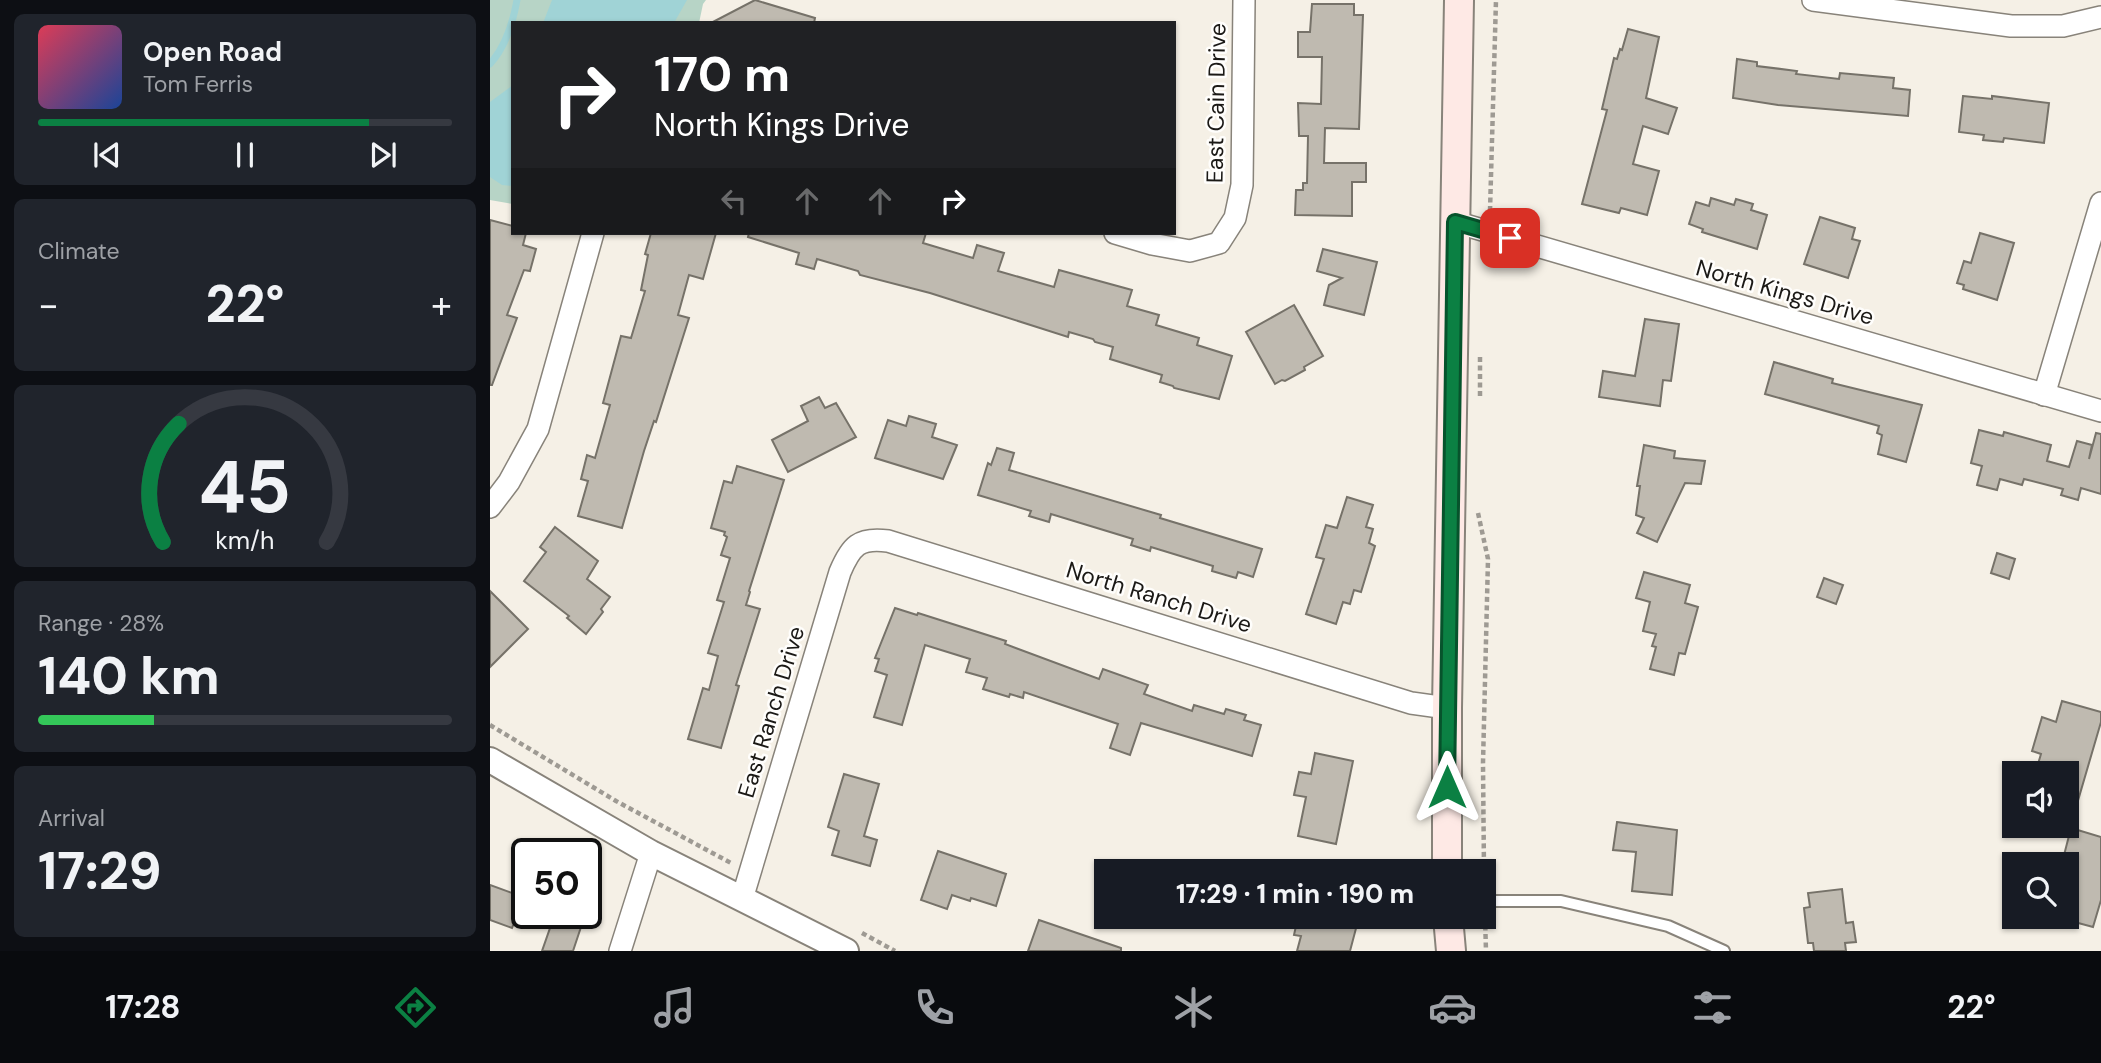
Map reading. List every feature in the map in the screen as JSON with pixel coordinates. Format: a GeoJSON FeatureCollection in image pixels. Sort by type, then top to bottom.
{"type":"FeatureCollection","features":[{"type":"Feature","properties":{"kind":"main road"},"geometry":{"type":"LineString","coordinates":[[1447,859],[1447,708],[1459,0]]}},
{"type":"Feature","properties":{"kind":"main road"},"geometry":{"type":"LineString","coordinates":[[1449,929],[1451,951]]}},
{"type":"Feature","properties":{"kind":"street","name":"East Cain Drive"},"geometry":{"type":"LineString","coordinates":[[1122,235],[1190,251],[1219,243],[1235,218],[1242,185],[1244,0]]}},
{"type":"Feature","properties":{"kind":"street"},"geometry":{"type":"LineString","coordinates":[[1813,0],[2011,26],[2063,26],[2101,18]]}},
{"type":"Feature","properties":{"kind":"street"},"geometry":{"type":"LineString","coordinates":[[2044,395],[2101,204]]}},
{"type":"Feature","properties":{"kind":"street","name":"North Kings Drive"},"geometry":{"type":"LineString","coordinates":[[1455,222],[2101,411]]}},
{"type":"Feature","properties":{"kind":"street"},"geometry":{"type":"LineString","coordinates":[[490,507],[520,465],[538,429],[592,235]]}},
{"type":"Feature","properties":{"kind":"street","name":"North Ranch Drive"},"geometry":{"type":"LineString","coordinates":[[857,544],[873,539],[888,541],[1411,703],[1447,708]]}},
{"type":"Feature","properties":{"kind":"street","name":"East Ranch Drive"},"geometry":{"type":"LineString","coordinates":[[742,899],[840,572],[847,556],[857,544]]}},
{"type":"Feature","properties":{"kind":"street"},"geometry":{"type":"LineString","coordinates":[[490,760],[651,853],[742,899],[852,941]]}},
{"type":"Feature","properties":{"kind":"street"},"geometry":{"type":"LineString","coordinates":[[620,951],[651,853]]}},
{"type":"Feature","properties":{"kind":"lane"},"geometry":{"type":"LineString","coordinates":[[1496,901],[1561,901],[1668,926],[1724,951]]}},
{"type":"Feature","properties":{"kind":"path"},"geometry":{"type":"LineString","coordinates":[[1490,209],[1496,0]]}},
{"type":"Feature","properties":{"kind":"path"},"geometry":{"type":"LineString","coordinates":[[1479,405],[1480,348]]}},
{"type":"Feature","properties":{"kind":"path"},"geometry":{"type":"LineString","coordinates":[[1478,505],[1478,517],[1488,559],[1483,763],[1484,859]]}},
{"type":"Feature","properties":{"kind":"path"},"geometry":{"type":"LineString","coordinates":[[490,725],[616,801],[750,873]]}},
{"type":"Feature","properties":{"kind":"path"},"geometry":{"type":"LineString","coordinates":[[1485,929],[1486,951]]}},
{"type":"Feature","properties":{"kind":"path"},"geometry":{"type":"LineString","coordinates":[[852,941],[895,951]]}},
{"type":"Feature","properties":{"kind":"green space"},"geometry":{"type":"Polygon","coordinates":[[[490,0],[706,0],[699,21],[511,21],[511,204],[490,200],[490,0]]]}},
{"type":"Feature","properties":{"kind":"water"},"geometry":{"type":"Polygon","coordinates":[[[552,0],[687,0],[675,21],[544,21],[552,0]]]}},
{"type":"Feature","properties":{"kind":"water"},"geometry":{"type":"Polygon","coordinates":[[[511,86],[511,186],[502,185],[490,177],[490,102],[511,86]]]}},
{"type":"Feature","properties":{"kind":"building"},"geometry":{"type":"Polygon","coordinates":[[[755,0],[815,18],[814,21],[715,21],[755,0]]]}},
{"type":"Feature","properties":{"kind":"building"},"geometry":{"type":"Polygon","coordinates":[[[1312,4],[1354,4],[1354,15],[1363,15],[1359,129],[1325,128],[1324,163],[1366,163],[1366,182],[1352,182],[1352,216],[1295,215],[1296,190],[1303,190],[1303,183],[1307,183],[1308,136],[1299,136],[1298,103],[1321,104],[1322,57],[1298,57],[1298,32],[1310,32],[1312,4]]]}},
{"type":"Feature","properties":{"kind":"building"},"geometry":{"type":"Polygon","coordinates":[[[1628,29],[1659,37],[1646,98],[1677,108],[1668,134],[1643,126],[1633,164],[1659,171],[1647,215],[1621,208],[1619,213],[1582,204],[1607,110],[1602,109],[1614,58],[1617,59],[1620,49],[1622,50],[1628,29]]]}},
{"type":"Feature","properties":{"kind":"building"},"geometry":{"type":"Polygon","coordinates":[[[1737,59],[1757,62],[1757,66],[1797,71],[1796,74],[1839,79],[1840,73],[1894,78],[1893,88],[1910,90],[1908,116],[1778,105],[1733,98],[1737,59]]]}},
{"type":"Feature","properties":{"kind":"building"},"geometry":{"type":"Polygon","coordinates":[[[1963,96],[1992,99],[1992,96],[2049,103],[2044,143],[2004,138],[2003,142],[1983,140],[1984,135],[1959,132],[1963,96]]]}},
{"type":"Feature","properties":{"kind":"building"},"geometry":{"type":"Polygon","coordinates":[[[1711,198],[1734,205],[1736,199],[1753,204],[1751,210],[1767,215],[1757,249],[1702,232],[1703,229],[1689,224],[1696,202],[1709,206],[1711,198]]]}},
{"type":"Feature","properties":{"kind":"building"},"geometry":{"type":"Polygon","coordinates":[[[1820,217],[1855,228],[1852,239],[1860,241],[1848,278],[1804,264],[1820,217]]]}},
{"type":"Feature","properties":{"kind":"building"},"geometry":{"type":"Polygon","coordinates":[[[490,220],[511,225],[511,235],[526,235],[523,245],[536,249],[530,271],[524,270],[507,315],[517,318],[490,385],[490,220]]]}},
{"type":"Feature","properties":{"kind":"building"},"geometry":{"type":"Polygon","coordinates":[[[1980,233],[2014,243],[1997,300],[1963,289],[1964,285],[1957,283],[1964,261],[1971,263],[1980,233]]]}},
{"type":"Feature","properties":{"kind":"building"},"geometry":{"type":"Polygon","coordinates":[[[650,235],[715,235],[703,279],[689,275],[678,315],[689,318],[644,451],[622,528],[578,516],[588,481],[581,479],[587,455],[595,458],[610,405],[603,403],[621,336],[631,338],[645,291],[641,290],[648,255],[645,254],[650,235]]]}},
{"type":"Feature","properties":{"kind":"building"},"geometry":{"type":"Polygon","coordinates":[[[925,235],[923,243],[973,258],[977,245],[1004,253],[998,271],[1054,287],[1059,270],[1132,290],[1127,306],[1159,315],[1156,325],[1199,338],[1197,345],[1232,356],[1219,399],[1174,388],[1160,382],[1162,375],[1110,359],[1113,347],[1093,339],[1069,332],[1068,337],[930,293],[860,275],[858,271],[817,259],[814,269],[796,264],[799,253],[748,237],[925,235]]]}},
{"type":"Feature","properties":{"kind":"building"},"geometry":{"type":"Polygon","coordinates":[[[1323,249],[1377,262],[1364,315],[1324,305],[1329,285],[1342,278],[1317,271],[1323,249]]]}},
{"type":"Feature","properties":{"kind":"building"},"geometry":{"type":"Polygon","coordinates":[[[1294,305],[1323,356],[1304,367],[1305,370],[1275,384],[1246,332],[1294,305]]]}},
{"type":"Feature","properties":{"kind":"building"},"geometry":{"type":"Polygon","coordinates":[[[1645,319],[1679,324],[1671,381],[1663,380],[1660,406],[1599,397],[1603,371],[1635,376],[1645,319]]]}},
{"type":"Feature","properties":{"kind":"building"},"geometry":{"type":"Polygon","coordinates":[[[1774,362],[1833,379],[1832,383],[1922,405],[1906,462],[1878,454],[1882,435],[1877,433],[1879,426],[1765,394],[1774,362]]]}},
{"type":"Feature","properties":{"kind":"building"},"geometry":{"type":"Polygon","coordinates":[[[819,397],[825,408],[836,403],[856,437],[788,472],[772,440],[808,421],[801,406],[819,397]]]}},
{"type":"Feature","properties":{"kind":"building"},"geometry":{"type":"Polygon","coordinates":[[[909,416],[936,424],[932,437],[957,445],[943,479],[875,458],[888,420],[906,426],[909,416]]]}},
{"type":"Feature","properties":{"kind":"building"},"geometry":{"type":"Polygon","coordinates":[[[1979,430],[2003,436],[2004,432],[2051,445],[2047,461],[2069,467],[2077,441],[2092,445],[2089,459],[2096,433],[2101,434],[2101,494],[2081,488],[2078,500],[2061,495],[2063,489],[2024,479],[2022,485],[2000,479],[1997,490],[1977,485],[1982,466],[1971,463],[1979,430]]]}},
{"type":"Feature","properties":{"kind":"building"},"geometry":{"type":"Polygon","coordinates":[[[1644,445],[1675,451],[1674,458],[1705,461],[1701,484],[1685,483],[1657,542],[1637,533],[1644,518],[1636,515],[1640,486],[1637,486],[1644,445]]]}},
{"type":"Feature","properties":{"kind":"building"},"geometry":{"type":"Polygon","coordinates":[[[997,448],[1014,453],[1009,470],[1161,515],[1160,518],[1262,549],[1253,577],[1238,572],[1236,578],[1212,571],[1213,566],[1151,547],[1150,551],[1131,545],[1133,539],[1051,514],[1049,522],[1029,516],[1031,511],[978,495],[988,463],[991,465],[997,448]]]}},
{"type":"Feature","properties":{"kind":"building"},"geometry":{"type":"Polygon","coordinates":[[[737,466],[784,480],[749,591],[746,605],[760,609],[736,685],[739,686],[721,748],[688,739],[703,688],[709,690],[718,656],[708,653],[724,602],[717,600],[730,558],[721,555],[727,537],[725,532],[711,528],[724,481],[732,483],[737,466]]]}},
{"type":"Feature","properties":{"kind":"building"},"geometry":{"type":"Polygon","coordinates":[[[1347,497],[1373,505],[1366,527],[1373,529],[1369,543],[1375,546],[1361,592],[1354,590],[1350,604],[1343,602],[1336,624],[1306,614],[1324,559],[1316,557],[1326,525],[1337,528],[1347,497]]]}},
{"type":"Feature","properties":{"kind":"building"},"geometry":{"type":"Polygon","coordinates":[[[555,527],[598,561],[587,579],[610,597],[601,609],[603,612],[586,634],[567,618],[569,616],[524,581],[546,552],[540,547],[555,527]]]}},
{"type":"Feature","properties":{"kind":"building"},"geometry":{"type":"Polygon","coordinates":[[[1997,553],[2015,559],[2009,579],[1991,573],[1997,553]]]}},
{"type":"Feature","properties":{"kind":"building"},"geometry":{"type":"Polygon","coordinates":[[[1644,572],[1690,585],[1685,603],[1698,607],[1685,654],[1679,653],[1674,675],[1650,669],[1656,647],[1652,646],[1656,634],[1643,631],[1650,602],[1636,598],[1644,572]]]}},
{"type":"Feature","properties":{"kind":"building"},"geometry":{"type":"Polygon","coordinates":[[[1824,578],[1843,585],[1836,604],[1817,597],[1824,578]]]}},
{"type":"Feature","properties":{"kind":"building"},"geometry":{"type":"Polygon","coordinates":[[[490,591],[528,629],[490,667],[490,591]]]}},
{"type":"Feature","properties":{"kind":"building"},"geometry":{"type":"Polygon","coordinates":[[[895,608],[1006,641],[1005,644],[1099,679],[1103,669],[1148,685],[1144,694],[1192,711],[1194,705],[1224,714],[1226,709],[1246,715],[1244,720],[1261,725],[1252,756],[1141,723],[1130,755],[1110,748],[1118,724],[1024,692],[1023,698],[1010,694],[1009,697],[983,689],[987,678],[966,672],[970,659],[925,645],[902,725],[874,717],[887,675],[875,671],[879,659],[875,658],[895,608]]]}},
{"type":"Feature","properties":{"kind":"building"},"geometry":{"type":"Polygon","coordinates":[[[2062,701],[2101,712],[2101,722],[2079,797],[2079,761],[2039,761],[2041,754],[2032,751],[2042,717],[2056,722],[2062,701]]]}},
{"type":"Feature","properties":{"kind":"building"},"geometry":{"type":"Polygon","coordinates":[[[1315,753],[1353,761],[1336,844],[1298,836],[1306,797],[1294,795],[1299,772],[1311,774],[1315,753]]]}},
{"type":"Feature","properties":{"kind":"building"},"geometry":{"type":"Polygon","coordinates":[[[844,774],[879,784],[864,836],[877,840],[870,866],[832,855],[839,831],[828,827],[844,774]]]}},
{"type":"Feature","properties":{"kind":"building"},"geometry":{"type":"Polygon","coordinates":[[[1617,822],[1677,830],[1672,895],[1632,891],[1636,852],[1613,850],[1617,822]]]}},
{"type":"Feature","properties":{"kind":"building"},"geometry":{"type":"Polygon","coordinates":[[[2079,830],[2101,837],[2101,900],[2093,927],[2079,923],[2079,852],[2065,852],[2068,838],[2079,838],[2079,830]]]}},
{"type":"Feature","properties":{"kind":"building"},"geometry":{"type":"Polygon","coordinates":[[[938,851],[1006,874],[996,906],[952,895],[947,909],[921,900],[938,851]]]}},
{"type":"Feature","properties":{"kind":"building"},"geometry":{"type":"Polygon","coordinates":[[[490,885],[511,893],[511,928],[490,920],[490,885]]]}},
{"type":"Feature","properties":{"kind":"building"},"geometry":{"type":"Polygon","coordinates":[[[1842,889],[1846,923],[1853,922],[1856,942],[1845,943],[1846,951],[1814,951],[1813,943],[1808,943],[1804,908],[1810,907],[1808,893],[1842,889]]]}},
{"type":"Feature","properties":{"kind":"building"},"geometry":{"type":"Polygon","coordinates":[[[1039,920],[1121,948],[1121,951],[1028,951],[1039,920]]]}},
{"type":"Feature","properties":{"kind":"building"},"geometry":{"type":"Polygon","coordinates":[[[550,929],[580,929],[573,951],[542,951],[550,929]]]}},
{"type":"Feature","properties":{"kind":"building"},"geometry":{"type":"Polygon","coordinates":[[[1295,929],[1356,929],[1350,951],[1297,951],[1301,936],[1294,935],[1295,929]]]}},
{"type":"Feature","properties":{"kind":"waterway"},"geometry":{"type":"LineString","coordinates":[[512,21],[517,0]]}},
{"type":"Feature","properties":{"kind":"waterway"},"geometry":{"type":"LineString","coordinates":[[490,64],[500,50],[511,24]]}},
{"type":"Feature","properties":{"kind":"route"},"geometry":{"type":"LineString","coordinates":[[1447,787],[1455,222],[1510,238]]}}]}
